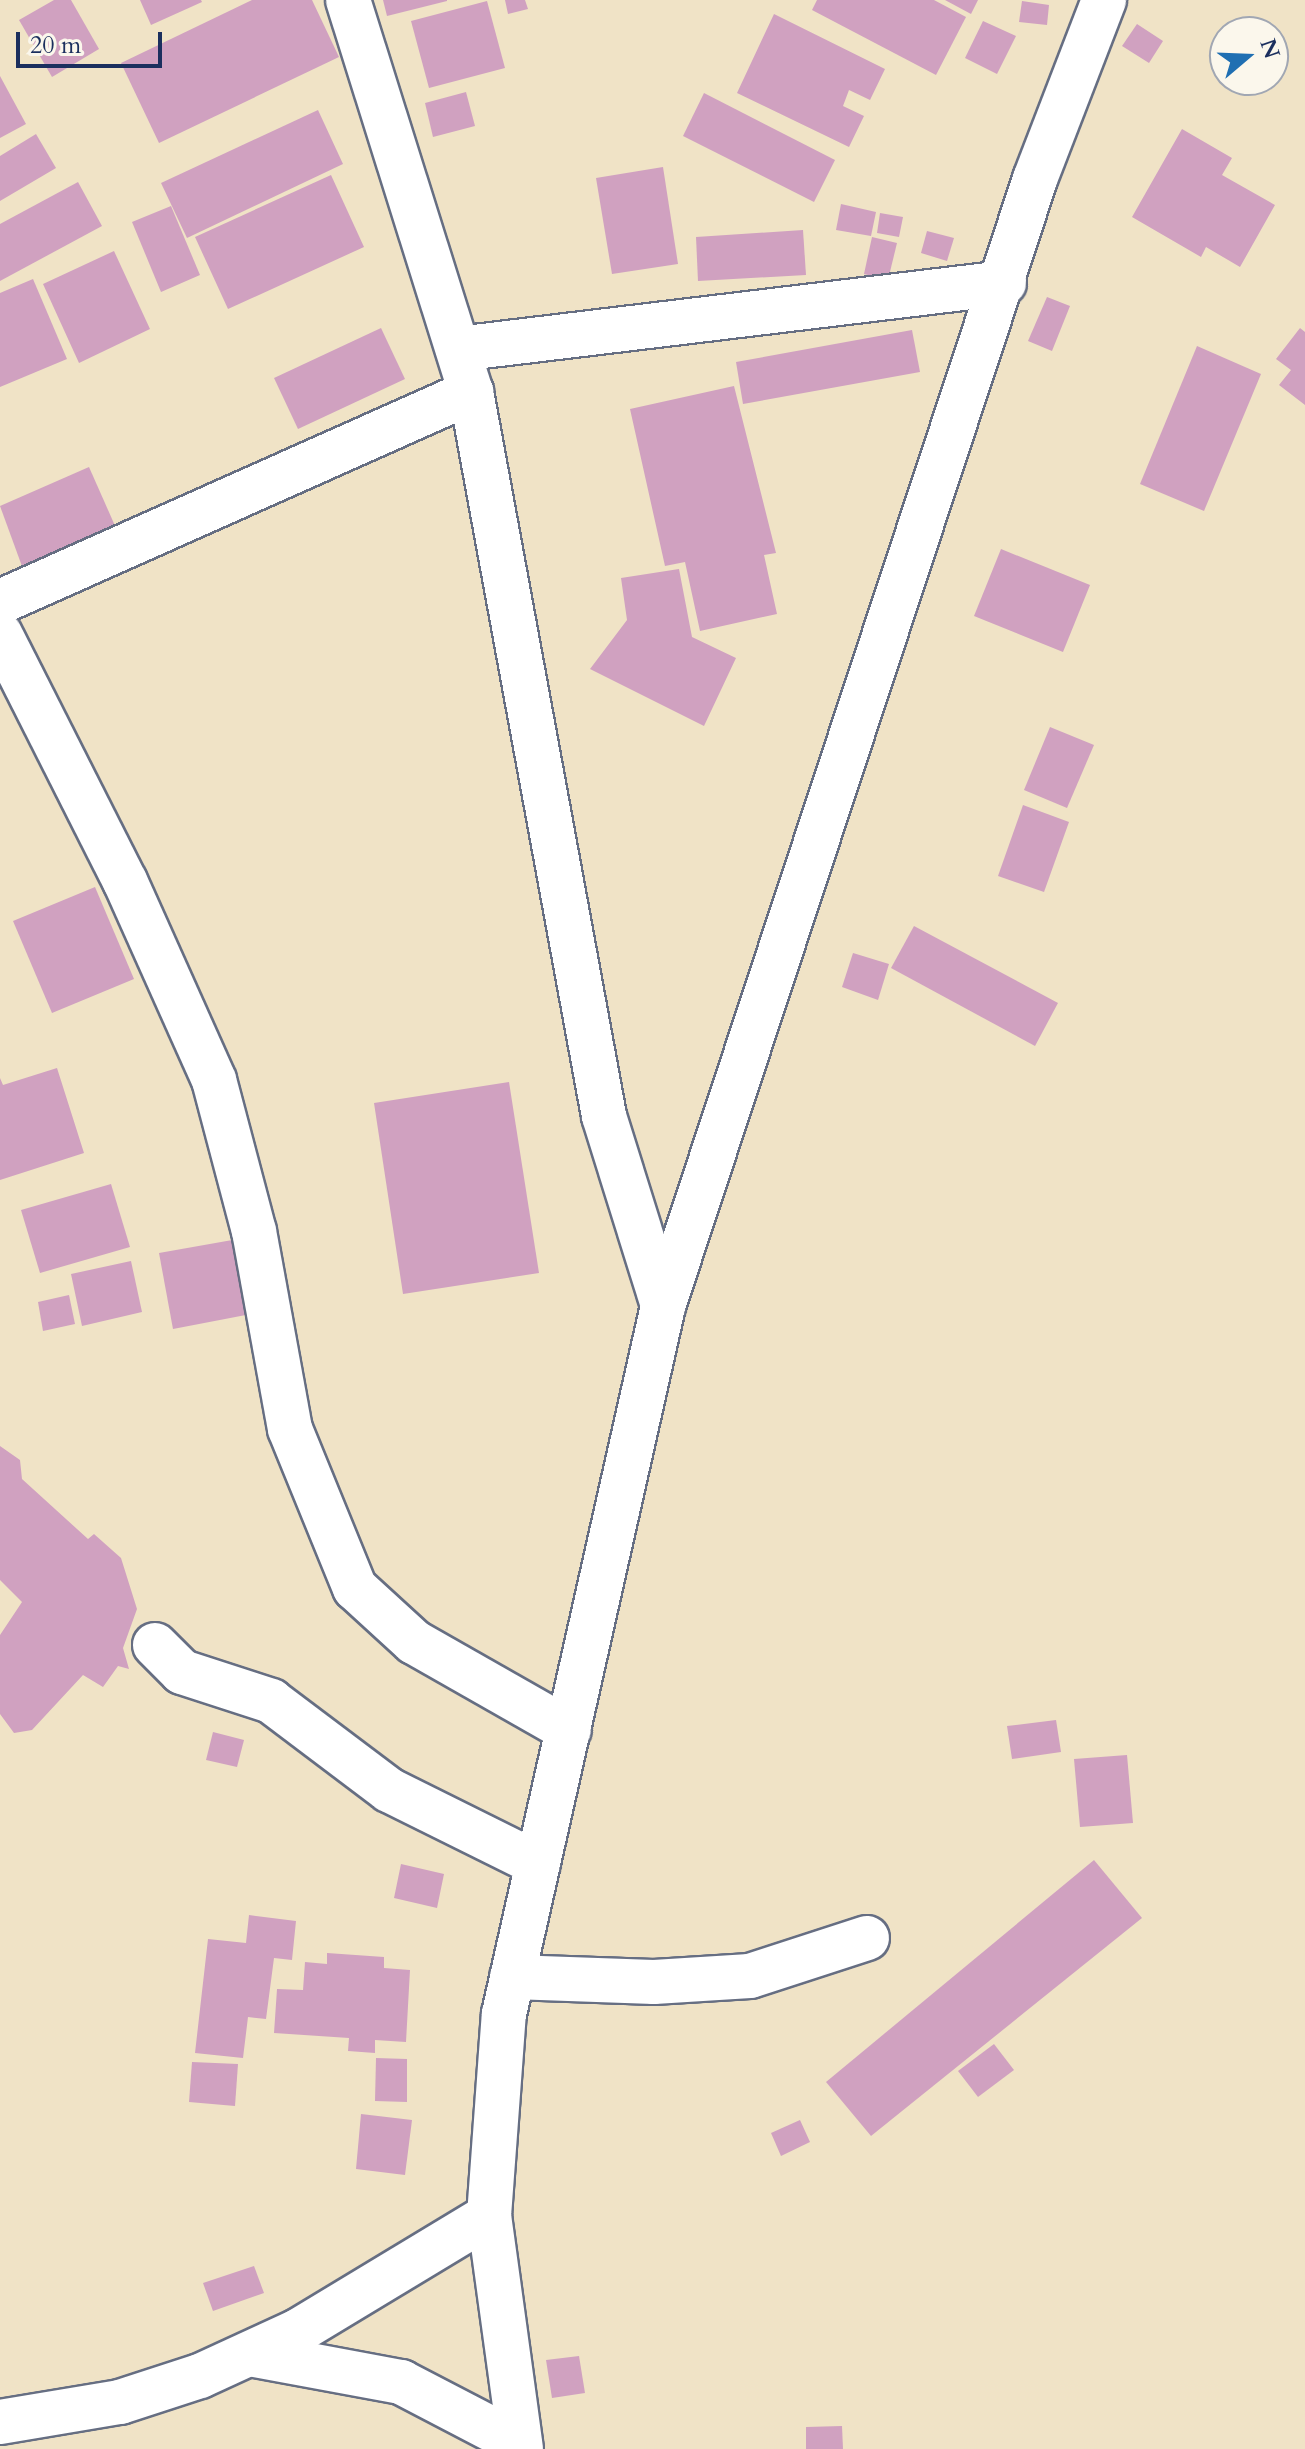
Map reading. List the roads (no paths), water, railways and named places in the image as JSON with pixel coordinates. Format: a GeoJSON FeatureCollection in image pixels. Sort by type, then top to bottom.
{"type":"FeatureCollection","features":[{"type":"Feature","properties":{"kind":"street"},"geometry":{"type":"LineString","coordinates":[[348,0],[471,392],[604,1116],[663,1306]]}},
{"type":"Feature","properties":{"kind":"street"},"geometry":{"type":"LineString","coordinates":[[520,2447],[489,2216],[512,1977],[663,1306],[1004,283],[1035,179],[1104,0]]}},
{"type":"Feature","properties":{"kind":"street"},"geometry":{"type":"LineString","coordinates":[[458,349],[1004,283]]}},
{"type":"Feature","properties":{"kind":"street"},"geometry":{"type":"LineString","coordinates":[[0,602],[471,392]]}},
{"type":"Feature","properties":{"kind":"street"},"geometry":{"type":"LineString","coordinates":[[0,634],[125,881],[214,1080],[254,1231],[290,1429],[355,1588],[414,1642],[569,1730]]}},
{"type":"Feature","properties":{"kind":"street"},"geometry":{"type":"LineString","coordinates":[[155,1645],[182,1672],[271,1701],[389,1790],[538,1864]]}},
{"type":"Feature","properties":{"kind":"street"},"geometry":{"type":"LineString","coordinates":[[512,1977],[654,1982],[750,1976],[867,1938]]}},
{"type":"Feature","properties":{"kind":"street"},"geometry":{"type":"LineString","coordinates":[[0,2422],[120,2402],[250,2354],[489,2216]]}},
{"type":"Feature","properties":{"kind":"street"},"geometry":{"type":"LineString","coordinates":[[250,2354],[401,2382],[520,2447]]}}]}
